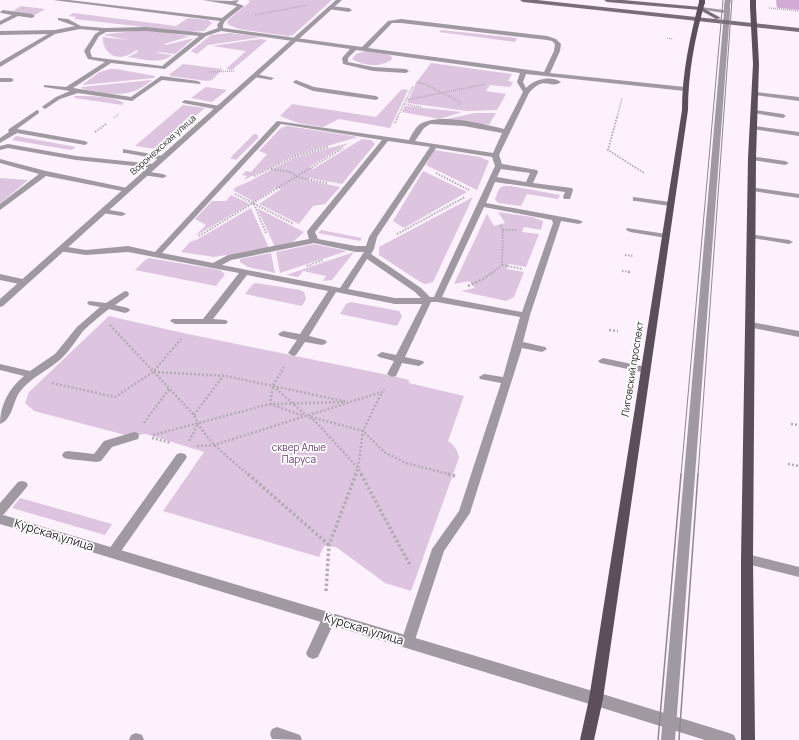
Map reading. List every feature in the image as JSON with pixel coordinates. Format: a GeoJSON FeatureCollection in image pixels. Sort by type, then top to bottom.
{"type":"FeatureCollection","features":[{"type":"Feature","properties":{"kind":"main road"},"geometry":{"type":"LineString","coordinates":[[523,0],[698,18],[740,18]]}},
{"type":"Feature","properties":{"kind":"main road"},"geometry":{"type":"LineString","coordinates":[[607,0],[701,10],[754,24],[799,30]]}},
{"type":"Feature","properties":{"kind":"main road"},"geometry":{"type":"LineString","coordinates":[[748,740],[747,559],[752,158],[756,94],[756,38],[753,0]]}},
{"type":"Feature","properties":{"kind":"main road","name":"Лиговский проспект"},"geometry":{"type":"LineString","coordinates":[[587,740],[596,699],[646,370],[694,31],[701,10],[702,1]]}},
{"type":"Feature","properties":{"kind":"main road"},"geometry":{"type":"LineString","coordinates":[[747,16],[754,15]]}},
{"type":"Feature","properties":{"kind":"street"},"geometry":{"type":"LineString","coordinates":[[56,0],[223,20]]}},
{"type":"Feature","properties":{"kind":"street"},"geometry":{"type":"LineString","coordinates":[[206,0],[234,2],[241,6],[223,20],[220,25],[221,29]]}},
{"type":"Feature","properties":{"kind":"street","name":"Воронежская улица"},"geometry":{"type":"LineString","coordinates":[[0,304],[339,0]]}},
{"type":"Feature","properties":{"kind":"street"},"geometry":{"type":"LineString","coordinates":[[668,740],[727,2]]}},
{"type":"Feature","properties":{"kind":"street"},"geometry":{"type":"LineString","coordinates":[[330,8],[349,10]]}},
{"type":"Feature","properties":{"kind":"street"},"geometry":{"type":"LineString","coordinates":[[701,10],[727,17]]}},
{"type":"Feature","properties":{"kind":"street"},"geometry":{"type":"LineString","coordinates":[[3,12],[32,16]]}},
{"type":"Feature","properties":{"kind":"street"},"geometry":{"type":"LineString","coordinates":[[0,23],[17,14]]}},
{"type":"Feature","properties":{"kind":"street"},"geometry":{"type":"LineString","coordinates":[[60,19],[66,20],[80,28]]}},
{"type":"Feature","properties":{"kind":"street"},"geometry":{"type":"LineString","coordinates":[[364,49],[390,22],[400,21],[547,38],[554,40],[558,44],[557,51],[546,74]]}},
{"type":"Feature","properties":{"kind":"street"},"geometry":{"type":"LineString","coordinates":[[0,33],[55,32],[80,28],[105,30],[146,29],[204,35]]}},
{"type":"Feature","properties":{"kind":"street"},"geometry":{"type":"LineString","coordinates":[[105,30],[97,35],[87,51],[90,58],[163,68],[204,35],[221,29],[356,47],[410,64]]}},
{"type":"Feature","properties":{"kind":"street"},"geometry":{"type":"LineString","coordinates":[[0,65],[55,32]]}},
{"type":"Feature","properties":{"kind":"street"},"geometry":{"type":"LineString","coordinates":[[20,40],[32,33]]}},
{"type":"Feature","properties":{"kind":"street"},"geometry":{"type":"LineString","coordinates":[[356,47],[345,58],[345,63],[374,69],[410,64],[524,72],[685,89]]}},
{"type":"Feature","properties":{"kind":"street"},"geometry":{"type":"LineString","coordinates":[[179,55],[190,57]]}},
{"type":"Feature","properties":{"kind":"street"},"geometry":{"type":"LineString","coordinates":[[68,89],[110,61]]}},
{"type":"Feature","properties":{"kind":"street"},"geometry":{"type":"LineString","coordinates":[[401,76],[410,64]]}},
{"type":"Feature","properties":{"kind":"street"},"geometry":{"type":"LineString","coordinates":[[524,72],[520,82],[526,92]]}},
{"type":"Feature","properties":{"kind":"street"},"geometry":{"type":"LineString","coordinates":[[256,76],[271,78]]}},
{"type":"Feature","properties":{"kind":"street"},"geometry":{"type":"LineString","coordinates":[[127,107],[135,97],[161,78],[198,83]]}},
{"type":"Feature","properties":{"kind":"street"},"geometry":{"type":"LineString","coordinates":[[0,80],[10,80]]}},
{"type":"Feature","properties":{"kind":"street"},"geometry":{"type":"LineString","coordinates":[[392,374],[484,205],[493,178],[499,166],[495,155],[526,92],[534,83],[539,81],[579,84]]}},
{"type":"Feature","properties":{"kind":"street"},"geometry":{"type":"LineString","coordinates":[[296,82],[313,89],[376,98]]}},
{"type":"Feature","properties":{"kind":"street"},"geometry":{"type":"LineString","coordinates":[[46,86],[77,91],[149,97]]}},
{"type":"Feature","properties":{"kind":"street"},"geometry":{"type":"LineString","coordinates":[[45,107],[58,98],[77,91]]}},
{"type":"Feature","properties":{"kind":"street"},"geometry":{"type":"LineString","coordinates":[[756,94],[799,99]]}},
{"type":"Feature","properties":{"kind":"street"},"geometry":{"type":"LineString","coordinates":[[185,102],[220,108]]}},
{"type":"Feature","properties":{"kind":"street"},"geometry":{"type":"LineString","coordinates":[[37,112],[11,130],[85,143]]}},
{"type":"Feature","properties":{"kind":"street"},"geometry":{"type":"LineString","coordinates":[[755,112],[783,116]]}},
{"type":"Feature","properties":{"kind":"street"},"geometry":{"type":"LineString","coordinates":[[410,142],[423,124],[437,121],[488,127],[507,132]]}},
{"type":"Feature","properties":{"kind":"street"},"geometry":{"type":"LineString","coordinates":[[157,254],[279,122],[495,155]]}},
{"type":"Feature","properties":{"kind":"street"},"geometry":{"type":"LineString","coordinates":[[754,128],[799,134]]}},
{"type":"Feature","properties":{"kind":"street"},"geometry":{"type":"LineString","coordinates":[[0,141],[15,131]]}},
{"type":"Feature","properties":{"kind":"street"},"geometry":{"type":"LineString","coordinates":[[314,241],[311,232],[386,139]]}},
{"type":"Feature","properties":{"kind":"street"},"geometry":{"type":"LineString","coordinates":[[0,148],[8,146],[76,158],[154,166]]}},
{"type":"Feature","properties":{"kind":"street"},"geometry":{"type":"LineString","coordinates":[[293,353],[302,338],[368,252],[373,237],[434,146]]}},
{"type":"Feature","properties":{"kind":"street"},"geometry":{"type":"LineString","coordinates":[[126,151],[163,158]]}},
{"type":"Feature","properties":{"kind":"street"},"geometry":{"type":"LineString","coordinates":[[752,158],[785,163]]}},
{"type":"Feature","properties":{"kind":"street"},"geometry":{"type":"LineString","coordinates":[[0,161],[44,173],[127,190]]}},
{"type":"Feature","properties":{"kind":"street"},"geometry":{"type":"LineString","coordinates":[[499,166],[534,172],[529,184]]}},
{"type":"Feature","properties":{"kind":"street"},"geometry":{"type":"LineString","coordinates":[[0,208],[44,173]]}},
{"type":"Feature","properties":{"kind":"street"},"geometry":{"type":"LineString","coordinates":[[146,173],[163,176]]}},
{"type":"Feature","properties":{"kind":"street"},"geometry":{"type":"LineString","coordinates":[[493,178],[529,184],[568,194],[580,191]]}},
{"type":"Feature","properties":{"kind":"street"},"geometry":{"type":"LineString","coordinates":[[211,185],[222,184]]}},
{"type":"Feature","properties":{"kind":"street"},"geometry":{"type":"LineString","coordinates":[[752,189],[799,196]]}},
{"type":"Feature","properties":{"kind":"street"},"geometry":{"type":"LineString","coordinates":[[636,199],[670,204]]}},
{"type":"Feature","properties":{"kind":"street"},"geometry":{"type":"LineString","coordinates":[[484,205],[579,222]]}},
{"type":"Feature","properties":{"kind":"street"},"geometry":{"type":"LineString","coordinates":[[104,211],[122,214]]}},
{"type":"Feature","properties":{"kind":"street"},"geometry":{"type":"LineString","coordinates":[[408,642],[438,549],[464,513],[507,381],[525,315],[557,224],[556,218]]}},
{"type":"Feature","properties":{"kind":"street"},"geometry":{"type":"LineString","coordinates":[[173,224],[184,226]]}},
{"type":"Feature","properties":{"kind":"street"},"geometry":{"type":"LineString","coordinates":[[630,230],[666,236]]}},
{"type":"Feature","properties":{"kind":"street"},"geometry":{"type":"LineString","coordinates":[[752,236],[772,240],[789,238]]}},
{"type":"Feature","properties":{"kind":"street"},"geometry":{"type":"LineString","coordinates":[[216,265],[228,258],[314,241],[368,252],[418,290],[435,297],[525,315]]}},
{"type":"Feature","properties":{"kind":"street"},"geometry":{"type":"LineString","coordinates":[[61,249],[75,253],[89,253],[128,249],[395,301],[435,297]]}},
{"type":"Feature","properties":{"kind":"street"},"geometry":{"type":"LineString","coordinates":[[201,321],[245,271]]}},
{"type":"Feature","properties":{"kind":"street"},"geometry":{"type":"LineString","coordinates":[[0,277],[24,282]]}},
{"type":"Feature","properties":{"kind":"street"},"geometry":{"type":"LineString","coordinates":[[0,420],[6,413],[15,392],[31,375],[56,357],[98,312],[125,294]]}},
{"type":"Feature","properties":{"kind":"street"},"geometry":{"type":"LineString","coordinates":[[92,303],[124,310]]}},
{"type":"Feature","properties":{"kind":"street"},"geometry":{"type":"LineString","coordinates":[[175,321],[223,322]]}},
{"type":"Feature","properties":{"kind":"street"},"geometry":{"type":"LineString","coordinates":[[751,325],[799,334]]}},
{"type":"Feature","properties":{"kind":"street"},"geometry":{"type":"LineString","coordinates":[[283,334],[322,342]]}},
{"type":"Feature","properties":{"kind":"street"},"geometry":{"type":"LineString","coordinates":[[518,344],[542,349]]}},
{"type":"Feature","properties":{"kind":"street"},"geometry":{"type":"LineString","coordinates":[[382,355],[419,363]]}},
{"type":"Feature","properties":{"kind":"street"},"geometry":{"type":"LineString","coordinates":[[603,361],[646,370]]}},
{"type":"Feature","properties":{"kind":"street"},"geometry":{"type":"LineString","coordinates":[[0,367],[31,375]]}},
{"type":"Feature","properties":{"kind":"street"},"geometry":{"type":"LineString","coordinates":[[484,377],[507,381]]}},
{"type":"Feature","properties":{"kind":"street"},"geometry":{"type":"LineString","coordinates":[[68,455],[97,458],[108,444],[134,436]]}},
{"type":"Feature","properties":{"kind":"street"},"geometry":{"type":"LineString","coordinates":[[113,553],[181,457]]}},
{"type":"Feature","properties":{"kind":"street"},"geometry":{"type":"LineString","coordinates":[[0,511],[22,485]]}},
{"type":"Feature","properties":{"kind":"street","name":"Курская улица"},"geometry":{"type":"LineString","coordinates":[[0,519],[729,740]]}},
{"type":"Feature","properties":{"kind":"street"},"geometry":{"type":"LineString","coordinates":[[747,559],[799,572]]}},
{"type":"Feature","properties":{"kind":"street"},"geometry":{"type":"LineString","coordinates":[[313,653],[329,618]]}},
{"type":"Feature","properties":{"kind":"street"},"geometry":{"type":"LineString","coordinates":[[277,733],[294,740]]}},
{"type":"Feature","properties":{"kind":"path"},"geometry":{"type":"LineString","coordinates":[[667,38],[673,39]]}},
{"type":"Feature","properties":{"kind":"path"},"geometry":{"type":"LineString","coordinates":[[386,139],[415,81],[427,85],[460,102],[458,106]]}},
{"type":"Feature","properties":{"kind":"path"},"geometry":{"type":"LineString","coordinates":[[406,100],[492,83]]}},
{"type":"Feature","properties":{"kind":"path"},"geometry":{"type":"LineString","coordinates":[[622,98],[608,150],[644,173]]}},
{"type":"Feature","properties":{"kind":"path"},"geometry":{"type":"LineString","coordinates":[[166,245],[194,240],[364,135]]}},
{"type":"Feature","properties":{"kind":"path"},"geometry":{"type":"LineString","coordinates":[[222,184],[242,182],[295,156],[330,147]]}},
{"type":"Feature","properties":{"kind":"path"},"geometry":{"type":"LineString","coordinates":[[421,166],[474,192]]}},
{"type":"Feature","properties":{"kind":"path"},"geometry":{"type":"LineString","coordinates":[[270,168],[291,172],[297,177],[347,186]]}},
{"type":"Feature","properties":{"kind":"path"},"geometry":{"type":"LineString","coordinates":[[222,184],[254,204],[311,232]]}},
{"type":"Feature","properties":{"kind":"path"},"geometry":{"type":"LineString","coordinates":[[368,252],[467,195]]}},
{"type":"Feature","properties":{"kind":"path"},"geometry":{"type":"LineString","coordinates":[[435,297],[473,285],[502,265],[503,230],[484,205]]}},
{"type":"Feature","properties":{"kind":"path"},"geometry":{"type":"LineString","coordinates":[[277,278],[356,249]]}},
{"type":"Feature","properties":{"kind":"path"},"geometry":{"type":"LineString","coordinates":[[625,255],[633,256]]}},
{"type":"Feature","properties":{"kind":"path"},"geometry":{"type":"LineString","coordinates":[[622,271],[630,272]]}},
{"type":"Feature","properties":{"kind":"path"},"geometry":{"type":"LineString","coordinates":[[98,312],[194,415],[198,424],[214,445],[329,546]]}},
{"type":"Feature","properties":{"kind":"path"},"geometry":{"type":"LineString","coordinates":[[31,375],[40,380],[115,397],[153,372],[201,321]]}},
{"type":"Feature","properties":{"kind":"path"},"geometry":{"type":"LineString","coordinates":[[610,330],[618,331]]}},
{"type":"Feature","properties":{"kind":"path"},"geometry":{"type":"LineString","coordinates":[[270,404],[273,386],[293,353]]}},
{"type":"Feature","properties":{"kind":"path"},"geometry":{"type":"LineString","coordinates":[[153,372],[223,376],[348,402]]}},
{"type":"Feature","properties":{"kind":"path"},"geometry":{"type":"LineString","coordinates":[[326,591],[329,546],[358,468],[363,430],[392,374]]}},
{"type":"Feature","properties":{"kind":"path"},"geometry":{"type":"LineString","coordinates":[[194,415],[223,376]]}},
{"type":"Feature","properties":{"kind":"path"},"geometry":{"type":"LineString","coordinates":[[273,386],[306,416],[315,421],[358,468],[424,592]]}},
{"type":"Feature","properties":{"kind":"path"},"geometry":{"type":"LineString","coordinates":[[134,436],[169,389]]}},
{"type":"Feature","properties":{"kind":"path"},"geometry":{"type":"LineString","coordinates":[[214,445],[382,392]]}},
{"type":"Feature","properties":{"kind":"path"},"geometry":{"type":"LineString","coordinates":[[134,436],[146,436],[198,424],[270,404],[348,402]]}},
{"type":"Feature","properties":{"kind":"path"},"geometry":{"type":"LineString","coordinates":[[270,404],[306,416],[363,430],[384,452],[406,463],[475,481]]}},
{"type":"Feature","properties":{"kind":"path"},"geometry":{"type":"LineString","coordinates":[[791,424],[799,425]]}},
{"type":"Feature","properties":{"kind":"path"},"geometry":{"type":"LineString","coordinates":[[788,464],[799,466]]}},
{"type":"Feature","properties":{"kind":"green space"},"geometry":{"type":"Polygon","coordinates":[[[248,0],[332,0],[293,35],[288,36],[239,29],[229,25],[227,22],[228,20],[250,2],[248,0]]]}},
{"type":"Feature","properties":{"kind":"green space"},"geometry":{"type":"Polygon","coordinates":[[[21,6],[45,9],[35,15],[13,11],[21,6]]]}},
{"type":"Feature","properties":{"kind":"green space"},"geometry":{"type":"Polygon","coordinates":[[[73,13],[176,26],[188,18],[208,20],[212,23],[204,31],[189,32],[74,19],[76,17],[69,16],[73,13]]]}},
{"type":"Feature","properties":{"kind":"green space"},"geometry":{"type":"Polygon","coordinates":[[[144,30],[190,36],[164,44],[166,45],[194,38],[175,54],[158,52],[157,53],[172,55],[157,61],[128,57],[138,52],[137,50],[120,57],[112,55],[104,46],[103,37],[128,40],[104,35],[144,30]]]}},
{"type":"Feature","properties":{"kind":"green space"},"geometry":{"type":"Polygon","coordinates":[[[441,30],[517,38],[515,42],[439,32],[441,30]]]}},
{"type":"Feature","properties":{"kind":"green space"},"geometry":{"type":"Polygon","coordinates":[[[229,33],[263,37],[208,45],[197,54],[191,51],[211,35],[229,33]]]}},
{"type":"Feature","properties":{"kind":"green space"},"geometry":{"type":"Polygon","coordinates":[[[260,39],[267,40],[232,70],[226,69],[246,51],[212,46],[260,39]]]}},
{"type":"Feature","properties":{"kind":"green space"},"geometry":{"type":"Polygon","coordinates":[[[366,51],[389,55],[392,59],[383,64],[372,65],[361,63],[352,59],[356,54],[366,51]]]}},
{"type":"Feature","properties":{"kind":"green space"},"geometry":{"type":"Polygon","coordinates":[[[431,63],[512,74],[508,81],[513,82],[510,87],[490,85],[486,91],[506,94],[497,110],[467,111],[407,103],[416,83],[431,63]]]}},
{"type":"Feature","properties":{"kind":"green space"},"geometry":{"type":"Polygon","coordinates":[[[183,64],[223,69],[212,80],[207,81],[170,76],[170,74],[183,64]]]}},
{"type":"Feature","properties":{"kind":"green space"},"geometry":{"type":"Polygon","coordinates":[[[110,69],[155,76],[154,78],[82,85],[100,72],[110,69]]]}},
{"type":"Feature","properties":{"kind":"green space"},"geometry":{"type":"Polygon","coordinates":[[[152,80],[135,91],[119,94],[93,91],[83,89],[81,87],[152,80]]]}},
{"type":"Feature","properties":{"kind":"green space"},"geometry":{"type":"Polygon","coordinates":[[[206,87],[227,90],[212,102],[191,98],[206,87]]]}},
{"type":"Feature","properties":{"kind":"green space"},"geometry":{"type":"Polygon","coordinates":[[[402,89],[408,90],[390,128],[339,119],[323,127],[298,123],[280,116],[292,104],[376,117],[402,89]]]}},
{"type":"Feature","properties":{"kind":"green space"},"geometry":{"type":"Polygon","coordinates":[[[74,96],[107,98],[124,103],[122,105],[75,98],[74,96]]]}},
{"type":"Feature","properties":{"kind":"green space"},"geometry":{"type":"Polygon","coordinates":[[[183,105],[205,108],[157,149],[135,146],[183,105]]]}},
{"type":"Feature","properties":{"kind":"green space"},"geometry":{"type":"Polygon","coordinates":[[[405,106],[462,112],[440,119],[402,112],[405,106]]]}},
{"type":"Feature","properties":{"kind":"green space"},"geometry":{"type":"Polygon","coordinates":[[[475,113],[496,113],[489,125],[447,119],[475,113]]]}},
{"type":"Feature","properties":{"kind":"green space"},"geometry":{"type":"Polygon","coordinates":[[[287,126],[358,137],[293,156],[244,180],[247,176],[242,175],[246,171],[251,172],[267,154],[259,151],[281,128],[287,126]]]}},
{"type":"Feature","properties":{"kind":"green space"},"geometry":{"type":"Polygon","coordinates":[[[254,134],[258,135],[258,138],[236,160],[230,158],[254,134]]]}},
{"type":"Feature","properties":{"kind":"green space"},"geometry":{"type":"Polygon","coordinates":[[[16,136],[76,147],[71,150],[12,140],[16,136]]]}},
{"type":"Feature","properties":{"kind":"green space"},"geometry":{"type":"Polygon","coordinates":[[[362,139],[371,140],[375,144],[342,184],[309,178],[307,180],[340,187],[325,204],[313,206],[299,224],[259,204],[281,189],[275,188],[254,202],[233,190],[236,187],[295,157],[349,143],[309,167],[313,169],[362,139]]]}},
{"type":"Feature","properties":{"kind":"green space"},"geometry":{"type":"Polygon","coordinates":[[[434,150],[480,157],[489,161],[477,190],[426,165],[434,150]]]}},
{"type":"Feature","properties":{"kind":"green space"},"geometry":{"type":"Polygon","coordinates":[[[423,171],[467,192],[404,228],[393,221],[423,171]]]}},
{"type":"Feature","properties":{"kind":"green space"},"geometry":{"type":"Polygon","coordinates":[[[0,178],[28,180],[0,204],[0,178]]]}},
{"type":"Feature","properties":{"kind":"green space"},"geometry":{"type":"Polygon","coordinates":[[[503,186],[511,186],[560,195],[558,199],[527,194],[521,206],[498,203],[495,199],[499,189],[503,186]]]}},
{"type":"Feature","properties":{"kind":"green space"},"geometry":{"type":"Polygon","coordinates":[[[231,195],[250,204],[195,236],[206,225],[195,219],[212,201],[226,201],[231,195]]]}},
{"type":"Feature","properties":{"kind":"green space"},"geometry":{"type":"Polygon","coordinates":[[[473,197],[433,282],[426,284],[422,283],[379,255],[379,247],[473,197]]]}},
{"type":"Feature","properties":{"kind":"green space"},"geometry":{"type":"Polygon","coordinates":[[[251,208],[269,248],[214,257],[181,252],[190,242],[198,239],[251,208]]]}},
{"type":"Feature","properties":{"kind":"green space"},"geometry":{"type":"Polygon","coordinates":[[[257,208],[304,232],[293,242],[275,247],[257,208]]]}},
{"type":"Feature","properties":{"kind":"green space"},"geometry":{"type":"Polygon","coordinates":[[[498,212],[532,217],[543,221],[541,230],[524,227],[522,232],[539,234],[526,267],[509,264],[507,269],[524,272],[514,297],[506,301],[461,291],[475,288],[469,281],[454,284],[487,214],[494,226],[505,223],[498,212]]]}},
{"type":"Feature","properties":{"kind":"green space"},"geometry":{"type":"Polygon","coordinates":[[[321,230],[362,238],[360,241],[318,233],[321,230]]]}},
{"type":"Feature","properties":{"kind":"green space"},"geometry":{"type":"Polygon","coordinates":[[[314,244],[347,251],[280,273],[276,252],[314,244]]]}},
{"type":"Feature","properties":{"kind":"green space"},"geometry":{"type":"Polygon","coordinates":[[[354,252],[332,280],[323,281],[326,276],[303,271],[298,277],[286,275],[354,252]]]}},
{"type":"Feature","properties":{"kind":"green space"},"geometry":{"type":"Polygon","coordinates":[[[271,253],[275,273],[248,267],[240,262],[240,259],[271,253]]]}},
{"type":"Feature","properties":{"kind":"green space"},"geometry":{"type":"Polygon","coordinates":[[[149,258],[220,270],[225,274],[216,286],[135,270],[149,258]]]}},
{"type":"Feature","properties":{"kind":"green space"},"geometry":{"type":"Polygon","coordinates":[[[256,283],[300,290],[304,292],[306,299],[302,306],[245,294],[253,284],[256,283]]]}},
{"type":"Feature","properties":{"kind":"green space"},"geometry":{"type":"Polygon","coordinates":[[[351,302],[399,311],[402,316],[397,326],[340,314],[346,304],[351,302]]]}},
{"type":"Feature","properties":{"kind":"green space","name":"сквер Алые Паруса"},"geometry":{"type":"Polygon","coordinates":[[[109,316],[183,333],[393,376],[409,380],[409,383],[464,396],[448,441],[455,448],[459,458],[411,591],[385,583],[336,547],[324,546],[319,557],[163,511],[204,452],[146,434],[129,436],[34,411],[25,403],[29,392],[109,316]]]}},
{"type":"Feature","properties":{"kind":"green space"},"geometry":{"type":"Polygon","coordinates":[[[20,498],[112,524],[105,535],[12,508],[20,498]]]}},
{"type":"Feature","properties":{"kind":"shaded area"},"geometry":{"type":"Polygon","coordinates":[[[698,0],[799,0],[799,10],[698,0]]]}},
{"type":"Feature","properties":{"kind":"pier"},"geometry":{"type":"Polygon","coordinates":[[[696,0],[776,0],[777,10],[697,2],[696,0]]]}},
{"type":"Feature","properties":{"kind":"tram line"},"geometry":{"type":"LineString","coordinates":[[681,475],[723,0]]}},
{"type":"Feature","properties":{"kind":"tram line"},"geometry":{"type":"LineString","coordinates":[[698,475],[732,0]]}},
{"type":"Feature","properties":{"kind":"tram line"},"geometry":{"type":"LineString","coordinates":[[658,740],[681,474]]}},
{"type":"Feature","properties":{"kind":"tram line"},"geometry":{"type":"LineString","coordinates":[[679,740],[698,474]]}}]}
